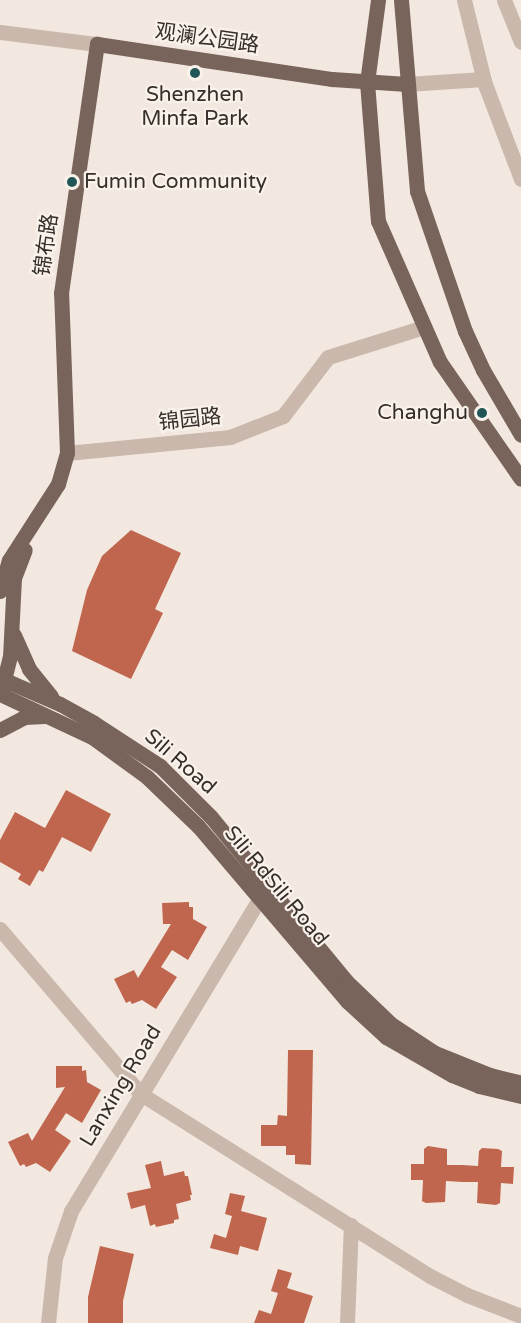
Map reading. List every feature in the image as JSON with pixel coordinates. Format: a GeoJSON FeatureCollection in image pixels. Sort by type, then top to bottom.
{"type":"FeatureCollection","features":[{"type":"Feature","properties":{"kind":"main road"},"geometry":{"type":"LineString","coordinates":[[378,0],[367,82],[378,221],[440,362],[521,479]]}},
{"type":"Feature","properties":{"kind":"main road"},"geometry":{"type":"LineString","coordinates":[[401,0],[417,191],[428,229],[483,370],[521,435]]}},
{"type":"Feature","properties":{"kind":"main road","name":"观澜公园路"},"geometry":{"type":"LineString","coordinates":[[97,44],[367,82],[407,84]]}},
{"type":"Feature","properties":{"kind":"main road","name":"锦布路"},"geometry":{"type":"LineString","coordinates":[[0,694],[10,657],[14,578],[27,545],[66,483],[72,462],[67,453],[61,293],[97,44]]}},
{"type":"Feature","properties":{"kind":"main road"},"geometry":{"type":"LineString","coordinates":[[0,591],[9,560],[58,484],[67,453]]}},
{"type":"Feature","properties":{"kind":"main road"},"geometry":{"type":"LineString","coordinates":[[12,623],[18,648],[29,669],[37,682],[60,704]]}},
{"type":"Feature","properties":{"kind":"main road","name":"Sili Road"},"geometry":{"type":"LineString","coordinates":[[3,679],[60,704],[123,740],[160,766],[211,817],[263,892],[346,981],[391,1024],[435,1053],[490,1075],[521,1083]]}},
{"type":"Feature","properties":{"kind":"main road","name":"Sili RdSili Road"},"geometry":{"type":"LineString","coordinates":[[0,694],[92,737],[147,777],[263,892],[342,995],[386,1037],[452,1075],[479,1086],[521,1096]]}},
{"type":"Feature","properties":{"kind":"main road"},"geometry":{"type":"LineString","coordinates":[[0,730],[24,717],[51,717]]}},
{"type":"Feature","properties":{"kind":"street"},"geometry":{"type":"LineString","coordinates":[[464,0],[485,85]]}},
{"type":"Feature","properties":{"kind":"street"},"geometry":{"type":"LineString","coordinates":[[504,0],[521,42]]}},
{"type":"Feature","properties":{"kind":"street","name":"观澜公园路"},"geometry":{"type":"LineString","coordinates":[[0,32],[97,44]]}},
{"type":"Feature","properties":{"kind":"street"},"geometry":{"type":"LineString","coordinates":[[407,84],[483,79],[521,179]]}},
{"type":"Feature","properties":{"kind":"street","name":"锦园路"},"geometry":{"type":"LineString","coordinates":[[67,453],[230,437],[283,416],[328,357],[424,327]]}},
{"type":"Feature","properties":{"kind":"street","name":"Lanxing Road"},"geometry":{"type":"LineString","coordinates":[[48,1323],[51,1275],[64,1226],[79,1196],[263,892]]}},
{"type":"Feature","properties":{"kind":"street"},"geometry":{"type":"LineString","coordinates":[[0,929],[141,1094],[430,1276],[467,1295],[521,1316]]}},
{"type":"Feature","properties":{"kind":"street"},"geometry":{"type":"LineString","coordinates":[[347,1323],[351,1225]]}},
{"type":"Feature","properties":{"kind":"building"},"geometry":{"type":"Polygon","coordinates":[[[131,530],[181,553],[155,609],[163,613],[131,679],[72,651],[87,590],[102,556],[131,530]]]}},
{"type":"Feature","properties":{"kind":"building"},"geometry":{"type":"Polygon","coordinates":[[[66,790],[111,814],[91,852],[62,837],[43,872],[39,870],[30,886],[18,879],[21,874],[0,862],[0,840],[15,812],[45,828],[66,790]]]}},
{"type":"Feature","properties":{"kind":"building"},"geometry":{"type":"Polygon","coordinates":[[[189,902],[189,907],[193,907],[193,919],[207,927],[188,960],[172,950],[161,967],[177,977],[156,1009],[142,1000],[132,1004],[130,1001],[126,1003],[114,979],[134,970],[138,978],[171,924],[163,924],[162,903],[189,902]]]}},
{"type":"Feature","properties":{"kind":"building"},"geometry":{"type":"Polygon","coordinates":[[[288,1050],[313,1050],[311,1165],[295,1164],[295,1155],[286,1155],[286,1146],[261,1146],[261,1125],[277,1125],[278,1115],[287,1116],[288,1050]]]}},
{"type":"Feature","properties":{"kind":"building"},"geometry":{"type":"Polygon","coordinates":[[[56,1066],[82,1066],[82,1071],[86,1070],[87,1082],[101,1090],[82,1123],[66,1113],[55,1130],[71,1141],[50,1172],[36,1163],[26,1167],[24,1164],[20,1166],[8,1142],[28,1133],[32,1141],[65,1087],[56,1088],[56,1066]]]}},
{"type":"Feature","properties":{"kind":"building"},"geometry":{"type":"Polygon","coordinates":[[[428,1146],[447,1149],[447,1165],[478,1166],[479,1151],[482,1148],[498,1149],[502,1151],[501,1167],[514,1167],[513,1184],[501,1183],[500,1203],[496,1205],[477,1203],[478,1182],[446,1181],[445,1202],[426,1203],[422,1201],[423,1180],[411,1180],[411,1164],[424,1164],[424,1149],[428,1146]]]}},
{"type":"Feature","properties":{"kind":"building"},"geometry":{"type":"Polygon","coordinates":[[[161,1161],[164,1176],[184,1171],[185,1176],[188,1176],[192,1195],[190,1195],[191,1200],[176,1204],[179,1219],[174,1220],[174,1223],[156,1227],[155,1224],[150,1226],[145,1205],[131,1209],[127,1193],[151,1188],[145,1165],[161,1161]]]}},
{"type":"Feature","properties":{"kind":"building"},"geometry":{"type":"Polygon","coordinates":[[[230,1193],[245,1196],[241,1211],[267,1218],[258,1251],[240,1246],[238,1255],[210,1248],[214,1234],[226,1238],[232,1216],[225,1214],[230,1193]]]}},
{"type":"Feature","properties":{"kind":"building"},"geometry":{"type":"Polygon","coordinates":[[[100,1246],[134,1254],[123,1301],[123,1323],[88,1323],[88,1297],[100,1246]]]}},
{"type":"Feature","properties":{"kind":"building"},"geometry":{"type":"Polygon","coordinates":[[[278,1269],[292,1273],[287,1288],[313,1296],[304,1323],[254,1323],[259,1310],[271,1314],[278,1293],[271,1291],[278,1269]]]}},
{"type":"Feature","properties":{"kind":"place","name":"Shenzhen Minfa Park"},"geometry":{"type":"Point","coordinates":[195,73]}},
{"type":"Feature","properties":{"kind":"place","name":"Fumin Community"},"geometry":{"type":"Point","coordinates":[72,182]}},
{"type":"Feature","properties":{"kind":"place","name":"Changhu"},"geometry":{"type":"Point","coordinates":[482,413]}}]}
